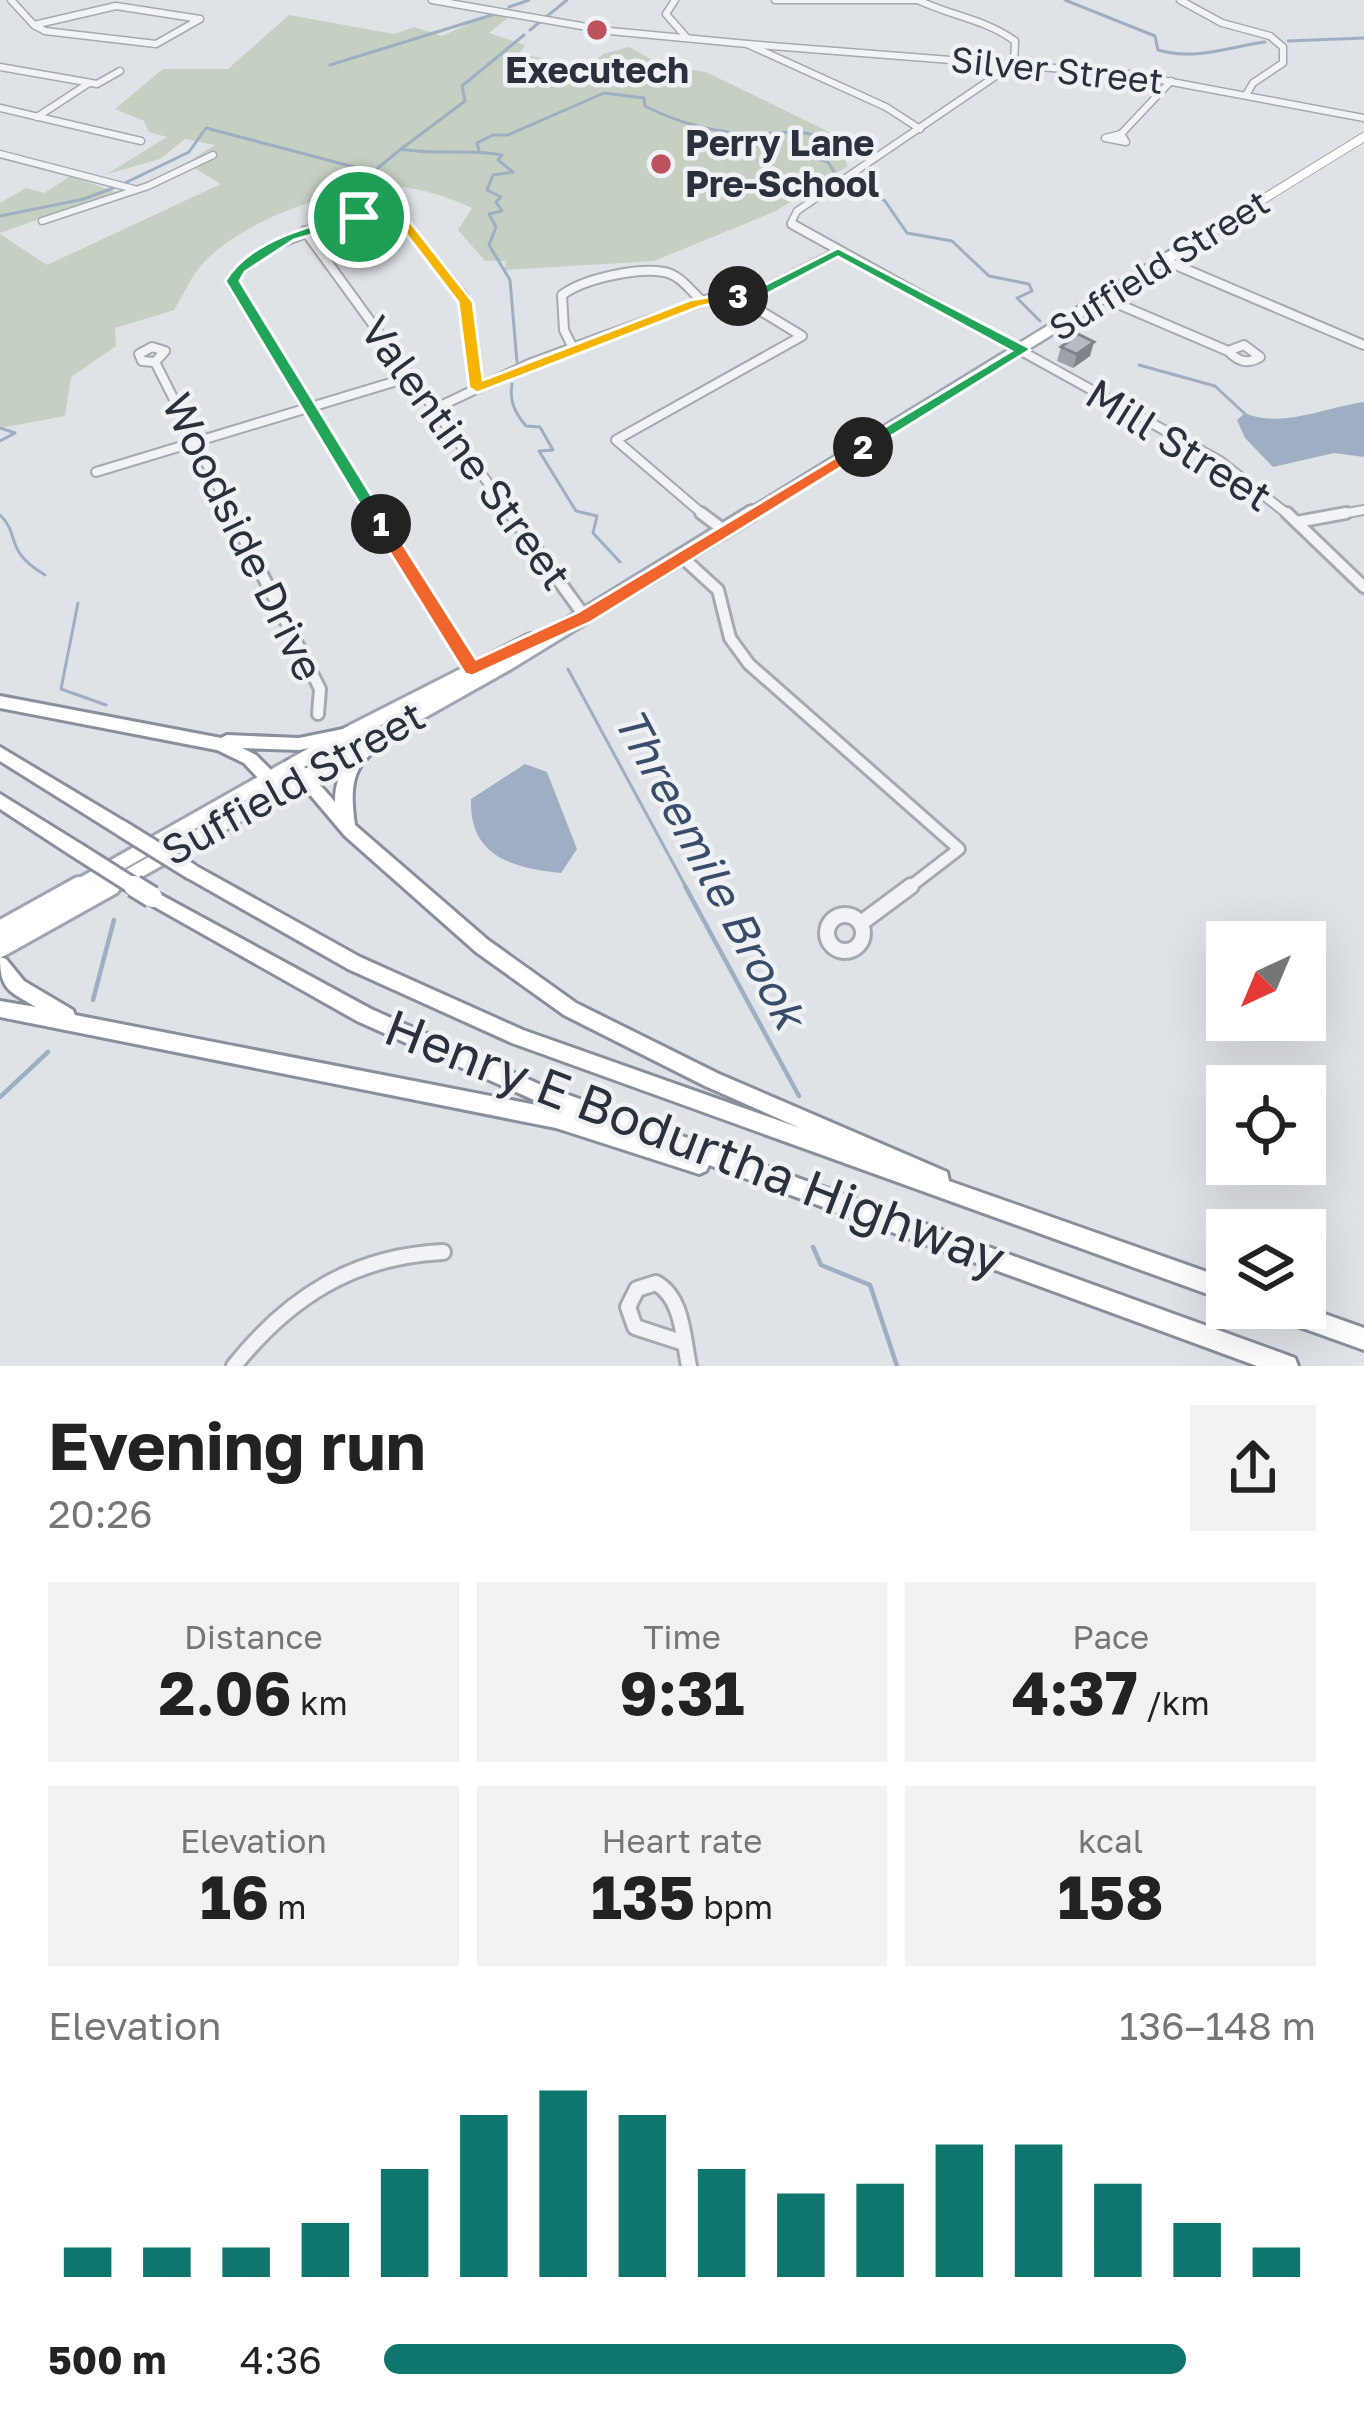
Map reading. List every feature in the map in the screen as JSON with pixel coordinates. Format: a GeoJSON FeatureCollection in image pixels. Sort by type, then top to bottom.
{"type":"FeatureCollection","features":[{"type":"Feature","properties":{"kind":"highway"},"geometry":{"type":"LineString","coordinates":[[0,702],[200,739],[291,745],[348,734]]}},
{"type":"Feature","properties":{"kind":"highway"},"geometry":{"type":"LineString","coordinates":[[351,831],[342,802],[347,769],[364,748],[399,724]]}},
{"type":"Feature","properties":{"kind":"highway"},"geometry":{"type":"LineString","coordinates":[[200,739],[243,754],[274,783]]}},
{"type":"Feature","properties":{"kind":"highway","name":"Henry E Bodurtha Highway"},"geometry":{"type":"LineString","coordinates":[[0,753],[192,872],[354,963],[519,1037],[1206,1283]]}},
{"type":"Feature","properties":{"kind":"highway"},"geometry":{"type":"LineString","coordinates":[[298,770],[351,831],[482,946],[570,1009],[712,1080],[1064,1233]]}},
{"type":"Feature","properties":{"kind":"highway","name":"Henry E Bodurtha Highway"},"geometry":{"type":"LineString","coordinates":[[0,801],[287,975],[448,1055],[599,1117],[1287,1366]]}},
{"type":"Feature","properties":{"kind":"highway"},"geometry":{"type":"LineString","coordinates":[[0,965],[35,1000],[91,1027]]}},
{"type":"Feature","properties":{"kind":"highway"},"geometry":{"type":"LineString","coordinates":[[0,1009],[556,1118],[856,1210]]}},
{"type":"Feature","properties":{"kind":"highway"},"geometry":{"type":"LineString","coordinates":[[1160,1320],[1265,1366]]}},
{"type":"Feature","properties":{"kind":"highway"},"geometry":{"type":"LineString","coordinates":[[1326,1325],[1364,1339]]}},
{"type":"Feature","properties":{"kind":"main road","name":"Suffield Street"},"geometry":{"type":"LineString","coordinates":[[298,770],[348,734],[585,617],[1364,137]]}},
{"type":"Feature","properties":{"kind":"main road","name":"Suffield Street"},"geometry":{"type":"LineString","coordinates":[[0,930],[298,770],[399,724],[476,674]]}},
{"type":"Feature","properties":{"kind":"main road","name":"Suffield Street"},"geometry":{"type":"LineString","coordinates":[[0,947],[274,783]]}},
{"type":"Feature","properties":{"kind":"street"},"geometry":{"type":"LineString","coordinates":[[11,0],[34,25],[53,32],[156,44],[200,19],[116,6],[34,25]]}},
{"type":"Feature","properties":{"kind":"street","name":"Silver Street"},"geometry":{"type":"LineString","coordinates":[[432,0],[688,38],[1171,81],[1364,118]]}},
{"type":"Feature","properties":{"kind":"street"},"geometry":{"type":"LineString","coordinates":[[675,0],[666,14],[688,38]]}},
{"type":"Feature","properties":{"kind":"street"},"geometry":{"type":"LineString","coordinates":[[747,44],[886,107],[920,129],[1013,65],[1016,44],[1003,29],[919,0],[775,0]]}},
{"type":"Feature","properties":{"kind":"street"},"geometry":{"type":"LineString","coordinates":[[1180,0],[1222,22],[1267,34],[1283,46],[1283,63],[1253,83],[1246,95]]}},
{"type":"Feature","properties":{"kind":"street"},"geometry":{"type":"LineString","coordinates":[[0,64],[89,83],[102,83],[120,71]]}},
{"type":"Feature","properties":{"kind":"street"},"geometry":{"type":"LineString","coordinates":[[0,64],[102,83]]}},
{"type":"Feature","properties":{"kind":"street"},"geometry":{"type":"LineString","coordinates":[[1121,134],[1171,81]]}},
{"type":"Feature","properties":{"kind":"street"},"geometry":{"type":"LineString","coordinates":[[37,117],[89,83]]}},
{"type":"Feature","properties":{"kind":"street"},"geometry":{"type":"LineString","coordinates":[[0,108],[141,141]]}},
{"type":"Feature","properties":{"kind":"street","name":"Mill Street"},"geometry":{"type":"LineString","coordinates":[[920,129],[799,209],[790,220],[797,229],[838,252],[1220,460],[1297,522],[1364,587]]}},
{"type":"Feature","properties":{"kind":"street"},"geometry":{"type":"LineString","coordinates":[[0,154],[137,190]]}},
{"type":"Feature","properties":{"kind":"street"},"geometry":{"type":"LineString","coordinates":[[41,221],[137,190],[212,154]]}},
{"type":"Feature","properties":{"kind":"street"},"geometry":{"type":"LineString","coordinates":[[476,674],[232,281],[244,266],[304,231],[369,216],[397,219],[409,226],[464,297],[477,388]]}},
{"type":"Feature","properties":{"kind":"street","name":"Valentine Street"},"geometry":{"type":"LineString","coordinates":[[304,231],[585,617]]}},
{"type":"Feature","properties":{"kind":"street"},"geometry":{"type":"LineString","coordinates":[[434,409],[573,348],[702,301],[746,296],[838,252]]}},
{"type":"Feature","properties":{"kind":"street"},"geometry":{"type":"LineString","coordinates":[[1164,260],[1364,345]]}},
{"type":"Feature","properties":{"kind":"street"},"geometry":{"type":"LineString","coordinates":[[573,348],[564,331],[562,295],[581,281],[662,271],[675,276],[702,301]]}},
{"type":"Feature","properties":{"kind":"street"},"geometry":{"type":"LineString","coordinates":[[726,531],[635,462],[616,440],[802,336],[756,308],[746,296]]}},
{"type":"Feature","properties":{"kind":"street"},"geometry":{"type":"LineString","coordinates":[[1104,298],[1228,351]]}},
{"type":"Feature","properties":{"kind":"street","name":"Woodside Drive"},"geometry":{"type":"LineString","coordinates":[[155,362],[320,689],[318,714]]}},
{"type":"Feature","properties":{"kind":"street"},"geometry":{"type":"LineString","coordinates":[[97,472],[410,377]]}},
{"type":"Feature","properties":{"kind":"street"},"geometry":{"type":"LineString","coordinates":[[1297,522],[1364,510]]}},
{"type":"Feature","properties":{"kind":"street"},"geometry":{"type":"LineString","coordinates":[[683,558],[718,590],[730,638],[749,664],[959,849],[861,923]]}},
{"type":"Feature","properties":{"kind":"street"},"geometry":{"type":"LineString","coordinates":[[234,1366],[283,1312],[324,1281],[403,1250],[442,1252]]}},
{"type":"Feature","properties":{"kind":"street"},"geometry":{"type":"LineString","coordinates":[[684,1343],[689,1366]]}},
{"type":"Feature","properties":{"kind":"green space"},"geometry":{"type":"Polygon","coordinates":[[[490,14],[511,15],[489,33],[525,45],[519,54],[589,66],[603,54],[629,47],[662,65],[706,72],[831,133],[848,166],[776,211],[654,261],[504,270],[506,261],[485,261],[458,230],[472,208],[451,199],[382,186],[309,202],[257,224],[213,253],[174,310],[115,328],[116,346],[71,377],[65,416],[0,428],[0,234],[47,265],[221,184],[186,163],[215,145],[185,139],[160,159],[107,174],[167,137],[149,132],[144,121],[115,109],[163,69],[228,69],[289,15],[394,34],[414,27],[442,36],[490,14]]]}},
{"type":"Feature","properties":{"kind":"green space"},"geometry":{"type":"Polygon","coordinates":[[[71,176],[115,192],[0,233],[0,203],[26,188],[44,193],[71,176]]]}},
{"type":"Feature","properties":{"kind":"water"},"geometry":{"type":"Polygon","coordinates":[[[1364,402],[1364,457],[1334,453],[1273,467],[1245,438],[1237,420],[1245,413],[1288,418],[1364,402]]]}},
{"type":"Feature","properties":{"kind":"water"},"geometry":{"type":"Polygon","coordinates":[[[525,764],[547,772],[577,849],[561,873],[497,856],[477,834],[472,819],[471,799],[525,764]]]}},
{"type":"Feature","properties":{"kind":"building"},"geometry":{"type":"Polygon","coordinates":[[[1078,334],[1094,342],[1077,354],[1061,347],[1078,334]]]}},
{"type":"Feature","properties":{"kind":"waterway"},"geometry":{"type":"LineString","coordinates":[[509,7],[529,0]]}},
{"type":"Feature","properties":{"kind":"waterway","name":"Threemile Brook"},"geometry":{"type":"LineString","coordinates":[[530,30],[567,0]]}},
{"type":"Feature","properties":{"kind":"waterway"},"geometry":{"type":"LineString","coordinates":[[1065,0],[1155,36],[1158,50],[1172,53],[1198,54],[1265,42]]}},
{"type":"Feature","properties":{"kind":"waterway"},"geometry":{"type":"LineString","coordinates":[[330,65],[495,14]]}},
{"type":"Feature","properties":{"kind":"waterway","name":"Threemile Brook"},"geometry":{"type":"LineString","coordinates":[[401,149],[465,101],[462,86],[524,35]]}},
{"type":"Feature","properties":{"kind":"waterway"},"geometry":{"type":"LineString","coordinates":[[1288,41],[1364,38]]}},
{"type":"Feature","properties":{"kind":"waterway"},"geometry":{"type":"LineString","coordinates":[[479,150],[477,143],[493,135],[508,135],[604,93],[644,98],[645,106],[658,112],[716,130],[818,136],[815,142],[830,154],[815,158],[828,162],[836,175]]}},
{"type":"Feature","properties":{"kind":"waterway"},"geometry":{"type":"LineString","coordinates":[[125,183],[189,152],[206,128],[373,172],[401,149]]}},
{"type":"Feature","properties":{"kind":"waterway","name":"Threemile Brook"},"geometry":{"type":"LineString","coordinates":[[401,149],[502,155],[498,160],[513,172],[493,175],[487,190],[501,197],[496,202],[502,211],[489,214],[496,227],[489,245],[510,280],[517,362]]}},
{"type":"Feature","properties":{"kind":"waterway"},"geometry":{"type":"LineString","coordinates":[[853,184],[885,201],[907,233],[952,241],[989,276],[1029,284],[1032,291],[1017,298],[1040,321]]}},
{"type":"Feature","properties":{"kind":"waterway"},"geometry":{"type":"LineString","coordinates":[[0,216],[84,199],[113,188]]}},
{"type":"Feature","properties":{"kind":"waterway"},"geometry":{"type":"LineString","coordinates":[[1139,365],[1215,386],[1244,413]]}},
{"type":"Feature","properties":{"kind":"waterway","name":"Threemile Brook"},"geometry":{"type":"LineString","coordinates":[[512,384],[512,401],[519,416],[526,426],[540,427],[553,450],[539,451],[576,511],[597,516],[593,533],[620,562]]}},
{"type":"Feature","properties":{"kind":"waterway"},"geometry":{"type":"LineString","coordinates":[[0,428],[15,433],[0,441]]}},
{"type":"Feature","properties":{"kind":"waterway"},"geometry":{"type":"LineString","coordinates":[[0,515],[23,558],[45,575]]}},
{"type":"Feature","properties":{"kind":"waterway"},"geometry":{"type":"LineString","coordinates":[[78,603],[61,689],[106,705]]}},
{"type":"Feature","properties":{"kind":"waterway","name":"Threemile Brook"},"geometry":{"type":"LineString","coordinates":[[568,669],[687,889]]}},
{"type":"Feature","properties":{"kind":"waterway","name":"Threemile Brook"},"geometry":{"type":"LineString","coordinates":[[685,886],[799,1096]]}},
{"type":"Feature","properties":{"kind":"waterway"},"geometry":{"type":"LineString","coordinates":[[93,1000],[114,920]]}},
{"type":"Feature","properties":{"kind":"waterway"},"geometry":{"type":"LineString","coordinates":[[0,1097],[48,1052]]}},
{"type":"Feature","properties":{"kind":"waterway","name":"Threemile Brook"},"geometry":{"type":"LineString","coordinates":[[813,1247],[821,1265],[870,1285],[897,1366]]}},
{"type":"Feature","properties":{"kind":"place","name":"Executech"},"geometry":{"type":"Point","coordinates":[597,30]}},
{"type":"Feature","properties":{"kind":"place","name":"Perry Lane Pre-School"},"geometry":{"type":"Point","coordinates":[661,164]}},
{"type":"Feature","properties":{"kind":"route"},"geometry":{"type":"LineString","coordinates":[[359,217],[404,222],[459,287],[466,302],[477,388],[695,303],[762,291],[838,252],[1022,350],[585,617],[472,668],[233,286],[239,270],[290,237],[359,217]]}}]}
